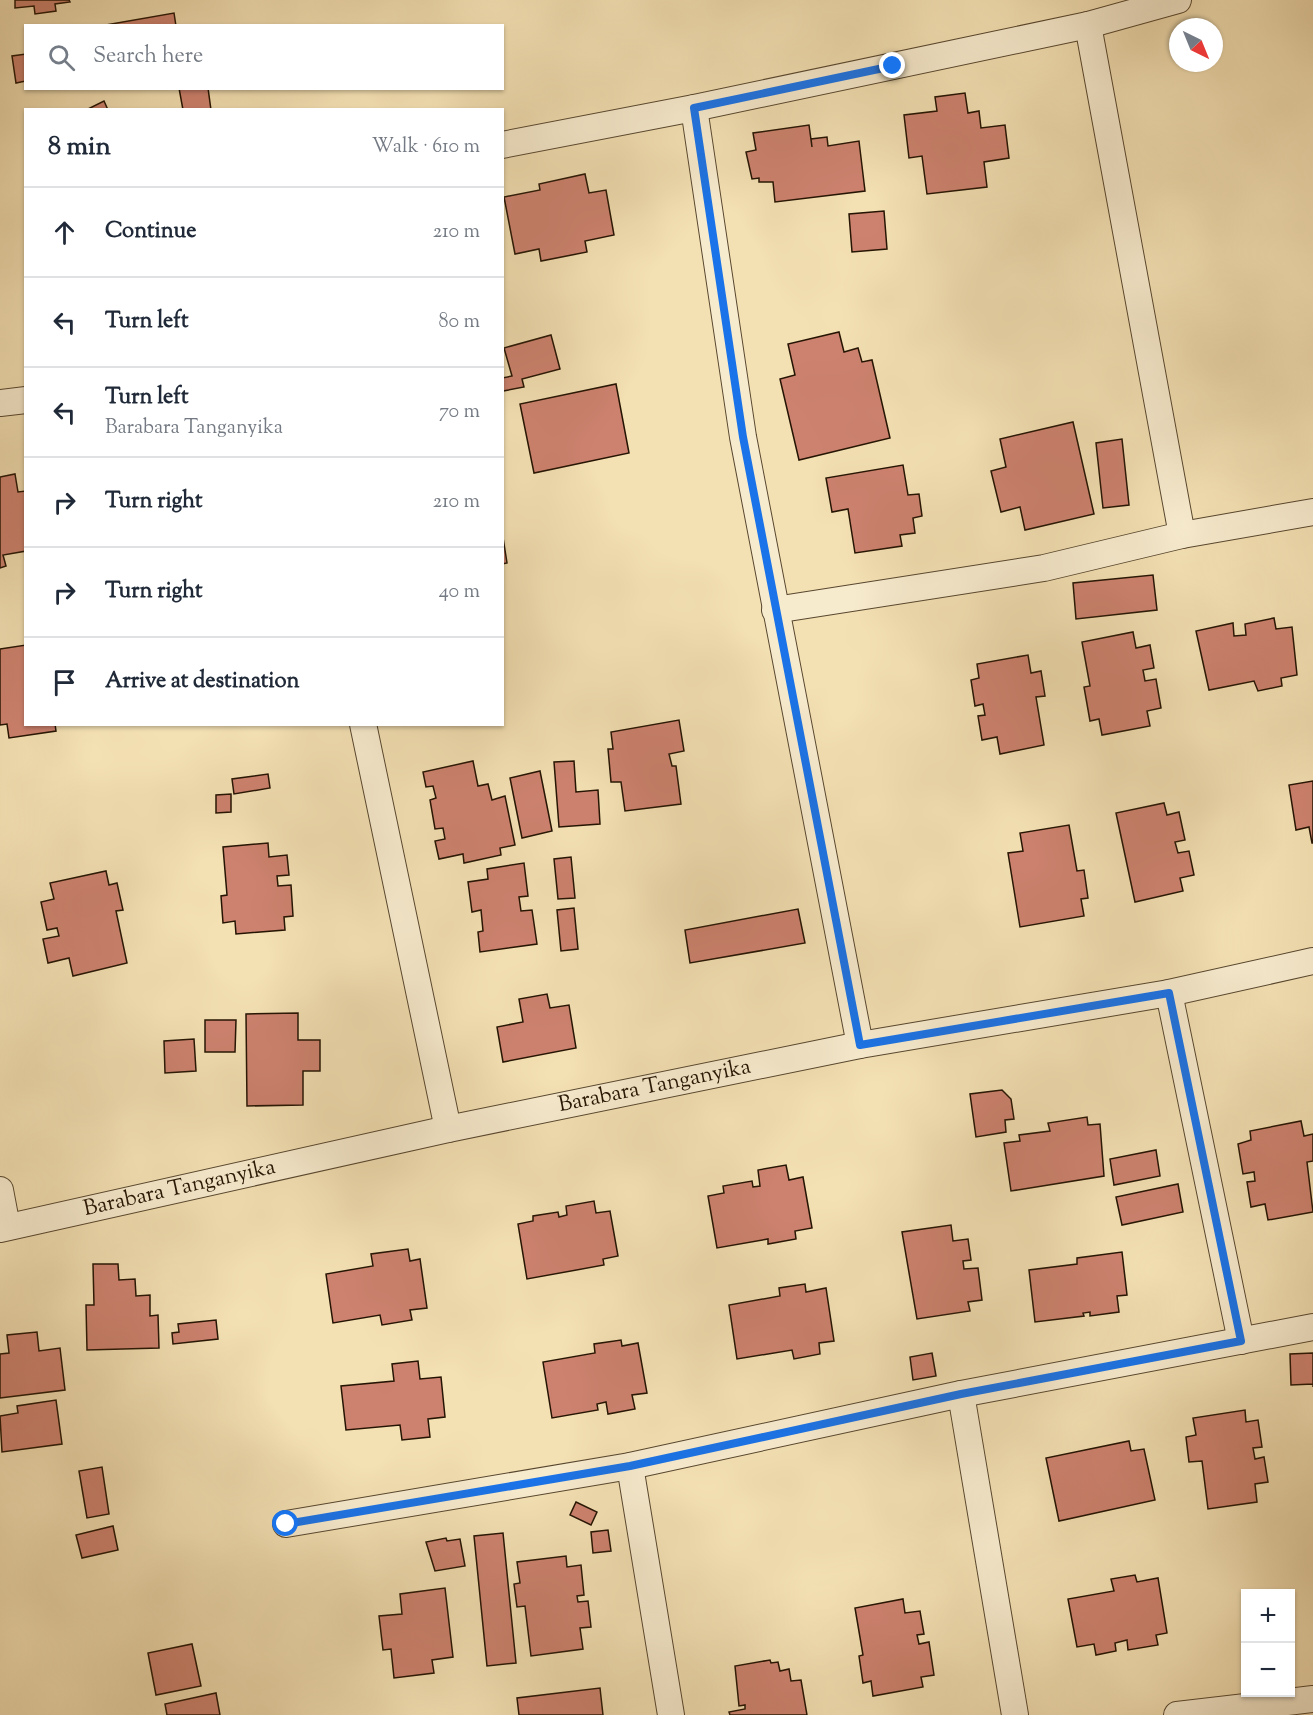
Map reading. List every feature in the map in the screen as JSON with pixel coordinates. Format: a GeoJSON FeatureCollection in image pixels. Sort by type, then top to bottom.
{"type":"FeatureCollection","features":[{"type":"Feature","properties":{"kind":"street"},"geometry":{"type":"LineString","coordinates":[[504,145],[694,108],[1088,25],[1178,0]]}},
{"type":"Feature","properties":{"kind":"street"},"geometry":{"type":"LineString","coordinates":[[1088,25],[1182,535]]}},
{"type":"Feature","properties":{"kind":"street"},"geometry":{"type":"LineString","coordinates":[[694,108],[743,437],[860,1045]]}},
{"type":"Feature","properties":{"kind":"street"},"geometry":{"type":"LineString","coordinates":[[0,403],[24,400]]}},
{"type":"Feature","properties":{"kind":"street"},"geometry":{"type":"LineString","coordinates":[[775,610],[1044,568],[1182,535],[1313,512]]}},
{"type":"Feature","properties":{"kind":"street"},"geometry":{"type":"LineString","coordinates":[[363,726],[448,1129]]}},
{"type":"Feature","properties":{"kind":"street","name":"Barabara Tanganyika"},"geometry":{"type":"LineString","coordinates":[[4,1228],[448,1129],[860,1045],[1169,993],[1313,961]]}},
{"type":"Feature","properties":{"kind":"street"},"geometry":{"type":"LineString","coordinates":[[1169,993],[1241,1341]]}},
{"type":"Feature","properties":{"kind":"street"},"geometry":{"type":"LineString","coordinates":[[0,1190],[4,1228]]}},
{"type":"Feature","properties":{"kind":"street"},"geometry":{"type":"LineString","coordinates":[[286,1524],[630,1466],[961,1394],[1313,1327]]}},
{"type":"Feature","properties":{"kind":"street"},"geometry":{"type":"LineString","coordinates":[[961,1394],[1016,1715]]}},
{"type":"Feature","properties":{"kind":"street"},"geometry":{"type":"LineString","coordinates":[[630,1466],[671,1715]]}},
{"type":"Feature","properties":{"kind":"street"},"geometry":{"type":"LineString","coordinates":[[1177,1715],[1313,1699]]}},
{"type":"Feature","properties":{"kind":"building"},"geometry":{"type":"Polygon","coordinates":[[[15,0],[69,0],[70,2],[55,4],[56,11],[35,14],[34,6],[15,8],[15,0]]]}},
{"type":"Feature","properties":{"kind":"building"},"geometry":{"type":"Polygon","coordinates":[[[174,13],[176,24],[111,24],[174,13]]]}},
{"type":"Feature","properties":{"kind":"building"},"geometry":{"type":"Polygon","coordinates":[[[24,54],[24,81],[16,83],[12,56],[24,54]]]}},
{"type":"Feature","properties":{"kind":"building"},"geometry":{"type":"Polygon","coordinates":[[[179,90],[208,90],[211,108],[183,108],[179,90]]]}},
{"type":"Feature","properties":{"kind":"building"},"geometry":{"type":"Polygon","coordinates":[[[965,93],[968,113],[979,111],[981,128],[1005,125],[1009,158],[984,162],[987,187],[927,194],[922,156],[909,158],[904,115],[937,111],[935,97],[965,93]]]}},
{"type":"Feature","properties":{"kind":"building"},"geometry":{"type":"Polygon","coordinates":[[[104,101],[107,108],[90,108],[104,101]]]}},
{"type":"Feature","properties":{"kind":"building"},"geometry":{"type":"Polygon","coordinates":[[[809,125],[812,147],[811,139],[827,137],[828,146],[859,141],[865,191],[775,202],[773,182],[759,182],[759,178],[752,179],[746,152],[756,150],[753,133],[809,125]]]}},
{"type":"Feature","properties":{"kind":"building"},"geometry":{"type":"Polygon","coordinates":[[[585,174],[589,193],[606,190],[614,235],[585,241],[587,252],[541,261],[539,249],[515,254],[504,197],[540,190],[539,184],[585,174]]]}},
{"type":"Feature","properties":{"kind":"building"},"geometry":{"type":"Polygon","coordinates":[[[884,211],[887,249],[852,252],[849,214],[884,211]]]}},
{"type":"Feature","properties":{"kind":"building"},"geometry":{"type":"Polygon","coordinates":[[[839,332],[844,352],[858,348],[862,362],[872,360],[890,438],[799,460],[780,379],[795,375],[788,344],[839,332]]]}},
{"type":"Feature","properties":{"kind":"building"},"geometry":{"type":"Polygon","coordinates":[[[551,335],[560,369],[522,379],[524,387],[504,391],[504,378],[512,376],[504,348],[551,335]]]}},
{"type":"Feature","properties":{"kind":"building"},"geometry":{"type":"Polygon","coordinates":[[[616,384],[629,453],[534,473],[520,404],[616,384]]]}},
{"type":"Feature","properties":{"kind":"building"},"geometry":{"type":"Polygon","coordinates":[[[1073,422],[1094,514],[1025,530],[1020,507],[1001,512],[991,471],[1006,467],[1000,439],[1073,422]]]}},
{"type":"Feature","properties":{"kind":"building"},"geometry":{"type":"Polygon","coordinates":[[[1122,439],[1129,505],[1103,508],[1096,443],[1122,439]]]}},
{"type":"Feature","properties":{"kind":"building"},"geometry":{"type":"Polygon","coordinates":[[[903,465],[908,495],[919,494],[922,516],[913,518],[915,533],[900,535],[902,546],[855,553],[848,509],[832,512],[826,478],[903,465]]]}},
{"type":"Feature","properties":{"kind":"building"},"geometry":{"type":"Polygon","coordinates":[[[15,474],[18,492],[24,491],[24,551],[3,555],[6,566],[0,568],[0,477],[15,474]]]}},
{"type":"Feature","properties":{"kind":"building"},"geometry":{"type":"Polygon","coordinates":[[[504,544],[507,563],[504,564],[504,544]]]}},
{"type":"Feature","properties":{"kind":"building"},"geometry":{"type":"Polygon","coordinates":[[[1153,575],[1157,610],[1076,619],[1073,583],[1153,575]]]}},
{"type":"Feature","properties":{"kind":"building"},"geometry":{"type":"Polygon","coordinates":[[[1274,618],[1276,629],[1292,627],[1297,675],[1281,678],[1282,686],[1258,691],[1254,681],[1209,690],[1196,631],[1233,623],[1234,636],[1246,635],[1245,624],[1274,618]]]}},
{"type":"Feature","properties":{"kind":"building"},"geometry":{"type":"Polygon","coordinates":[[[1133,632],[1136,648],[1150,645],[1154,668],[1143,670],[1145,681],[1156,679],[1161,708],[1147,711],[1150,726],[1102,735],[1099,719],[1090,721],[1084,687],[1090,686],[1082,642],[1133,632]]]}},
{"type":"Feature","properties":{"kind":"building"},"geometry":{"type":"Polygon","coordinates":[[[24,645],[24,726],[55,726],[56,731],[9,738],[7,724],[0,725],[0,649],[24,645]]]}},
{"type":"Feature","properties":{"kind":"building"},"geometry":{"type":"Polygon","coordinates":[[[1028,655],[1031,673],[1041,671],[1045,696],[1036,697],[1044,745],[1000,754],[997,737],[982,740],[978,716],[985,715],[983,704],[975,706],[971,680],[979,678],[977,664],[1028,655]]]}},
{"type":"Feature","properties":{"kind":"building"},"geometry":{"type":"Polygon","coordinates":[[[679,720],[684,751],[669,754],[672,766],[676,766],[681,804],[625,811],[621,782],[611,782],[608,749],[613,749],[611,732],[679,720]]]}},
{"type":"Feature","properties":{"kind":"building"},"geometry":{"type":"Polygon","coordinates":[[[473,761],[478,786],[488,784],[492,800],[505,796],[515,845],[500,848],[501,855],[464,863],[463,854],[439,859],[435,841],[445,839],[443,828],[435,829],[430,800],[436,798],[433,786],[426,787],[423,772],[473,761]]]}},
{"type":"Feature","properties":{"kind":"building"},"geometry":{"type":"Polygon","coordinates":[[[574,761],[576,792],[598,790],[600,824],[559,827],[554,762],[574,761]]]}},
{"type":"Feature","properties":{"kind":"building"},"geometry":{"type":"Polygon","coordinates":[[[540,771],[552,831],[522,838],[510,778],[540,771]]]}},
{"type":"Feature","properties":{"kind":"building"},"geometry":{"type":"Polygon","coordinates":[[[268,774],[270,788],[234,794],[232,779],[268,774]]]}},
{"type":"Feature","properties":{"kind":"building"},"geometry":{"type":"Polygon","coordinates":[[[1313,781],[1312,843],[1309,827],[1296,830],[1289,785],[1313,781]]]}},
{"type":"Feature","properties":{"kind":"building"},"geometry":{"type":"Polygon","coordinates":[[[231,794],[231,812],[216,813],[216,795],[231,794]]]}},
{"type":"Feature","properties":{"kind":"building"},"geometry":{"type":"Polygon","coordinates":[[[1164,803],[1167,815],[1179,812],[1185,840],[1175,842],[1178,853],[1189,851],[1194,875],[1180,878],[1183,891],[1135,902],[1116,813],[1164,803]]]}},
{"type":"Feature","properties":{"kind":"building"},"geometry":{"type":"Polygon","coordinates":[[[1069,825],[1077,871],[1084,870],[1088,898],[1081,899],[1084,916],[1020,927],[1008,853],[1023,851],[1020,833],[1069,825]]]}},
{"type":"Feature","properties":{"kind":"building"},"geometry":{"type":"Polygon","coordinates":[[[268,843],[269,857],[287,855],[289,875],[277,876],[278,886],[291,885],[293,916],[284,917],[285,930],[236,934],[235,921],[223,923],[221,896],[227,895],[223,847],[268,843]]]}},
{"type":"Feature","properties":{"kind":"building"},"geometry":{"type":"Polygon","coordinates":[[[571,857],[575,898],[558,899],[554,859],[571,857]]]}},
{"type":"Feature","properties":{"kind":"building"},"geometry":{"type":"Polygon","coordinates":[[[524,863],[528,896],[519,897],[521,911],[532,910],[537,944],[480,952],[478,932],[483,931],[481,910],[472,912],[468,882],[488,879],[487,869],[524,863]]]}},
{"type":"Feature","properties":{"kind":"building"},"geometry":{"type":"Polygon","coordinates":[[[106,871],[109,885],[117,883],[123,910],[116,911],[127,963],[73,976],[69,958],[48,963],[43,939],[59,936],[57,928],[47,930],[41,902],[54,899],[50,883],[106,871]]]}},
{"type":"Feature","properties":{"kind":"building"},"geometry":{"type":"Polygon","coordinates":[[[574,908],[578,949],[561,951],[557,910],[574,908]]]}},
{"type":"Feature","properties":{"kind":"building"},"geometry":{"type":"Polygon","coordinates":[[[798,909],[805,943],[690,963],[685,930],[798,909]]]}},
{"type":"Feature","properties":{"kind":"building"},"geometry":{"type":"Polygon","coordinates":[[[547,994],[550,1008],[569,1005],[576,1048],[503,1062],[497,1027],[523,1022],[519,999],[547,994]]]}},
{"type":"Feature","properties":{"kind":"building"},"geometry":{"type":"Polygon","coordinates":[[[298,1013],[298,1040],[320,1040],[320,1071],[303,1071],[303,1105],[247,1106],[246,1014],[298,1013]]]}},
{"type":"Feature","properties":{"kind":"building"},"geometry":{"type":"Polygon","coordinates":[[[205,1020],[236,1020],[235,1052],[205,1052],[205,1020]]]}},
{"type":"Feature","properties":{"kind":"building"},"geometry":{"type":"Polygon","coordinates":[[[194,1039],[196,1071],[165,1073],[164,1041],[194,1039]]]}},
{"type":"Feature","properties":{"kind":"building"},"geometry":{"type":"Polygon","coordinates":[[[1002,1090],[1011,1099],[1014,1119],[1005,1120],[1006,1132],[976,1137],[970,1094],[1002,1090]]]}},
{"type":"Feature","properties":{"kind":"building"},"geometry":{"type":"Polygon","coordinates":[[[1087,1117],[1088,1125],[1100,1124],[1104,1176],[1011,1191],[1004,1143],[1020,1141],[1019,1135],[1050,1131],[1048,1123],[1087,1117]]]}},
{"type":"Feature","properties":{"kind":"building"},"geometry":{"type":"Polygon","coordinates":[[[1301,1121],[1304,1136],[1313,1134],[1313,1161],[1307,1162],[1313,1212],[1268,1220],[1265,1204],[1251,1207],[1247,1182],[1255,1181],[1254,1172],[1243,1174],[1238,1144],[1251,1140],[1250,1131],[1301,1121]]]}},
{"type":"Feature","properties":{"kind":"building"},"geometry":{"type":"Polygon","coordinates":[[[1156,1150],[1160,1176],[1114,1185],[1110,1159],[1156,1150]]]}},
{"type":"Feature","properties":{"kind":"building"},"geometry":{"type":"Polygon","coordinates":[[[786,1165],[789,1180],[803,1177],[812,1228],[795,1231],[796,1239],[768,1244],[768,1239],[717,1248],[708,1196],[724,1193],[723,1186],[752,1181],[753,1187],[760,1186],[758,1170],[786,1165]]]}},
{"type":"Feature","properties":{"kind":"building"},"geometry":{"type":"Polygon","coordinates":[[[1178,1184],[1183,1212],[1122,1225],[1116,1197],[1178,1184]]]}},
{"type":"Feature","properties":{"kind":"building"},"geometry":{"type":"Polygon","coordinates":[[[594,1201],[596,1213],[610,1211],[618,1256],[603,1259],[604,1265],[527,1279],[518,1224],[533,1221],[533,1216],[558,1212],[559,1217],[567,1215],[566,1206],[594,1201]]]}},
{"type":"Feature","properties":{"kind":"building"},"geometry":{"type":"Polygon","coordinates":[[[951,1225],[953,1241],[968,1239],[971,1260],[963,1261],[964,1269],[978,1268],[982,1300],[968,1302],[970,1311],[917,1319],[902,1232],[951,1225]]]}},
{"type":"Feature","properties":{"kind":"building"},"geometry":{"type":"Polygon","coordinates":[[[408,1249],[410,1261],[420,1259],[427,1308],[410,1310],[412,1320],[382,1325],[380,1315],[333,1323],[326,1274],[373,1266],[371,1254],[408,1249]]]}},
{"type":"Feature","properties":{"kind":"building"},"geometry":{"type":"Polygon","coordinates":[[[1122,1252],[1127,1295],[1117,1296],[1119,1312],[1090,1316],[1090,1312],[1083,1313],[1084,1316],[1035,1322],[1029,1270],[1077,1264],[1077,1258],[1122,1252]]]}},
{"type":"Feature","properties":{"kind":"building"},"geometry":{"type":"Polygon","coordinates":[[[93,1264],[118,1264],[119,1280],[135,1279],[136,1296],[150,1295],[150,1316],[158,1315],[159,1348],[87,1350],[86,1305],[94,1305],[93,1264]]]}},
{"type":"Feature","properties":{"kind":"building"},"geometry":{"type":"Polygon","coordinates":[[[805,1284],[806,1292],[826,1288],[834,1341],[819,1343],[820,1354],[794,1359],[792,1350],[737,1359],[729,1305],[780,1296],[779,1288],[805,1284]]]}},
{"type":"Feature","properties":{"kind":"building"},"geometry":{"type":"Polygon","coordinates":[[[216,1320],[218,1339],[173,1344],[172,1333],[179,1332],[178,1324],[216,1320]]]}},
{"type":"Feature","properties":{"kind":"building"},"geometry":{"type":"Polygon","coordinates":[[[37,1332],[39,1351],[60,1348],[65,1390],[0,1398],[0,1354],[9,1353],[7,1335],[37,1332]]]}},
{"type":"Feature","properties":{"kind":"building"},"geometry":{"type":"Polygon","coordinates":[[[621,1340],[622,1346],[638,1343],[647,1393],[632,1395],[635,1409],[608,1414],[606,1402],[597,1404],[598,1410],[552,1418],[543,1362],[595,1353],[594,1344],[621,1340]]]}},
{"type":"Feature","properties":{"kind":"building"},"geometry":{"type":"Polygon","coordinates":[[[932,1353],[936,1376],[913,1380],[910,1357],[932,1353]]]}},
{"type":"Feature","properties":{"kind":"building"},"geometry":{"type":"Polygon","coordinates":[[[1313,1353],[1313,1384],[1291,1385],[1290,1354],[1313,1353]]]}},
{"type":"Feature","properties":{"kind":"building"},"geometry":{"type":"Polygon","coordinates":[[[418,1361],[420,1379],[441,1377],[445,1417],[428,1419],[430,1437],[402,1440],[400,1425],[346,1430],[341,1386],[394,1381],[392,1364],[418,1361]]]}},
{"type":"Feature","properties":{"kind":"building"},"geometry":{"type":"Polygon","coordinates":[[[56,1400],[62,1444],[2,1452],[0,1416],[18,1413],[17,1406],[56,1400]]]}},
{"type":"Feature","properties":{"kind":"building"},"geometry":{"type":"Polygon","coordinates":[[[1245,1410],[1246,1422],[1258,1420],[1262,1447],[1253,1448],[1255,1459],[1264,1457],[1268,1482],[1255,1484],[1257,1502],[1208,1509],[1202,1461],[1189,1462],[1186,1437],[1196,1435],[1193,1418],[1245,1410]]]}},
{"type":"Feature","properties":{"kind":"building"},"geometry":{"type":"Polygon","coordinates":[[[1129,1441],[1131,1451],[1144,1449],[1155,1500],[1059,1521],[1046,1458],[1129,1441]]]}},
{"type":"Feature","properties":{"kind":"building"},"geometry":{"type":"Polygon","coordinates":[[[102,1467],[109,1514],[87,1518],[79,1471],[102,1467]]]}},
{"type":"Feature","properties":{"kind":"building"},"geometry":{"type":"Polygon","coordinates":[[[576,1502],[597,1512],[591,1525],[570,1515],[576,1502]]]}},
{"type":"Feature","properties":{"kind":"building"},"geometry":{"type":"Polygon","coordinates":[[[113,1526],[118,1550],[82,1558],[76,1535],[113,1526]]]}},
{"type":"Feature","properties":{"kind":"building"},"geometry":{"type":"Polygon","coordinates":[[[608,1530],[611,1551],[593,1553],[591,1532],[608,1530]]]}},
{"type":"Feature","properties":{"kind":"building"},"geometry":{"type":"Polygon","coordinates":[[[503,1533],[516,1663],[487,1666],[474,1536],[503,1533]]]}},
{"type":"Feature","properties":{"kind":"building"},"geometry":{"type":"Polygon","coordinates":[[[446,1538],[447,1541],[460,1539],[465,1566],[435,1571],[426,1542],[446,1538]]]}},
{"type":"Feature","properties":{"kind":"building"},"geometry":{"type":"Polygon","coordinates":[[[566,1556],[567,1567],[581,1565],[584,1595],[577,1596],[578,1602],[588,1601],[591,1627],[580,1628],[583,1649],[531,1656],[525,1606],[517,1607],[514,1584],[520,1583],[517,1562],[566,1556]]]}},
{"type":"Feature","properties":{"kind":"building"},"geometry":{"type":"Polygon","coordinates":[[[1135,1575],[1137,1582],[1158,1578],[1167,1633],[1156,1635],[1158,1645],[1128,1650],[1127,1640],[1115,1643],[1116,1651],[1096,1655],[1094,1644],[1077,1647],[1068,1599],[1114,1591],[1111,1579],[1135,1575]]]}},
{"type":"Feature","properties":{"kind":"building"},"geometry":{"type":"Polygon","coordinates":[[[445,1588],[453,1657],[432,1660],[434,1673],[394,1678],[391,1649],[383,1650],[379,1616],[402,1614],[400,1594],[445,1588]]]}},
{"type":"Feature","properties":{"kind":"building"},"geometry":{"type":"Polygon","coordinates":[[[903,1599],[905,1613],[920,1611],[924,1634],[917,1635],[919,1644],[929,1642],[934,1675],[921,1677],[923,1687],[873,1696],[871,1681],[863,1683],[859,1656],[863,1655],[855,1608],[903,1599]]]}},
{"type":"Feature","properties":{"kind":"building"},"geometry":{"type":"Polygon","coordinates":[[[192,1644],[201,1686],[156,1695],[148,1653],[192,1644]]]}},
{"type":"Feature","properties":{"kind":"building"},"geometry":{"type":"Polygon","coordinates":[[[770,1660],[771,1663],[778,1662],[780,1671],[789,1669],[791,1681],[801,1680],[807,1715],[730,1715],[729,1712],[745,1709],[745,1705],[739,1706],[735,1666],[770,1660]]]}},
{"type":"Feature","properties":{"kind":"building"},"geometry":{"type":"Polygon","coordinates":[[[600,1688],[603,1715],[519,1715],[517,1698],[600,1688]]]}},
{"type":"Feature","properties":{"kind":"building"},"geometry":{"type":"Polygon","coordinates":[[[216,1693],[220,1715],[167,1715],[165,1704],[216,1693]]]}},
{"type":"Feature","properties":{"kind":"route"},"geometry":{"type":"LineString","coordinates":[[286,1524],[630,1466],[961,1394],[1241,1341],[1169,993],[860,1045],[743,437],[694,108],[893,66]]}}]}
